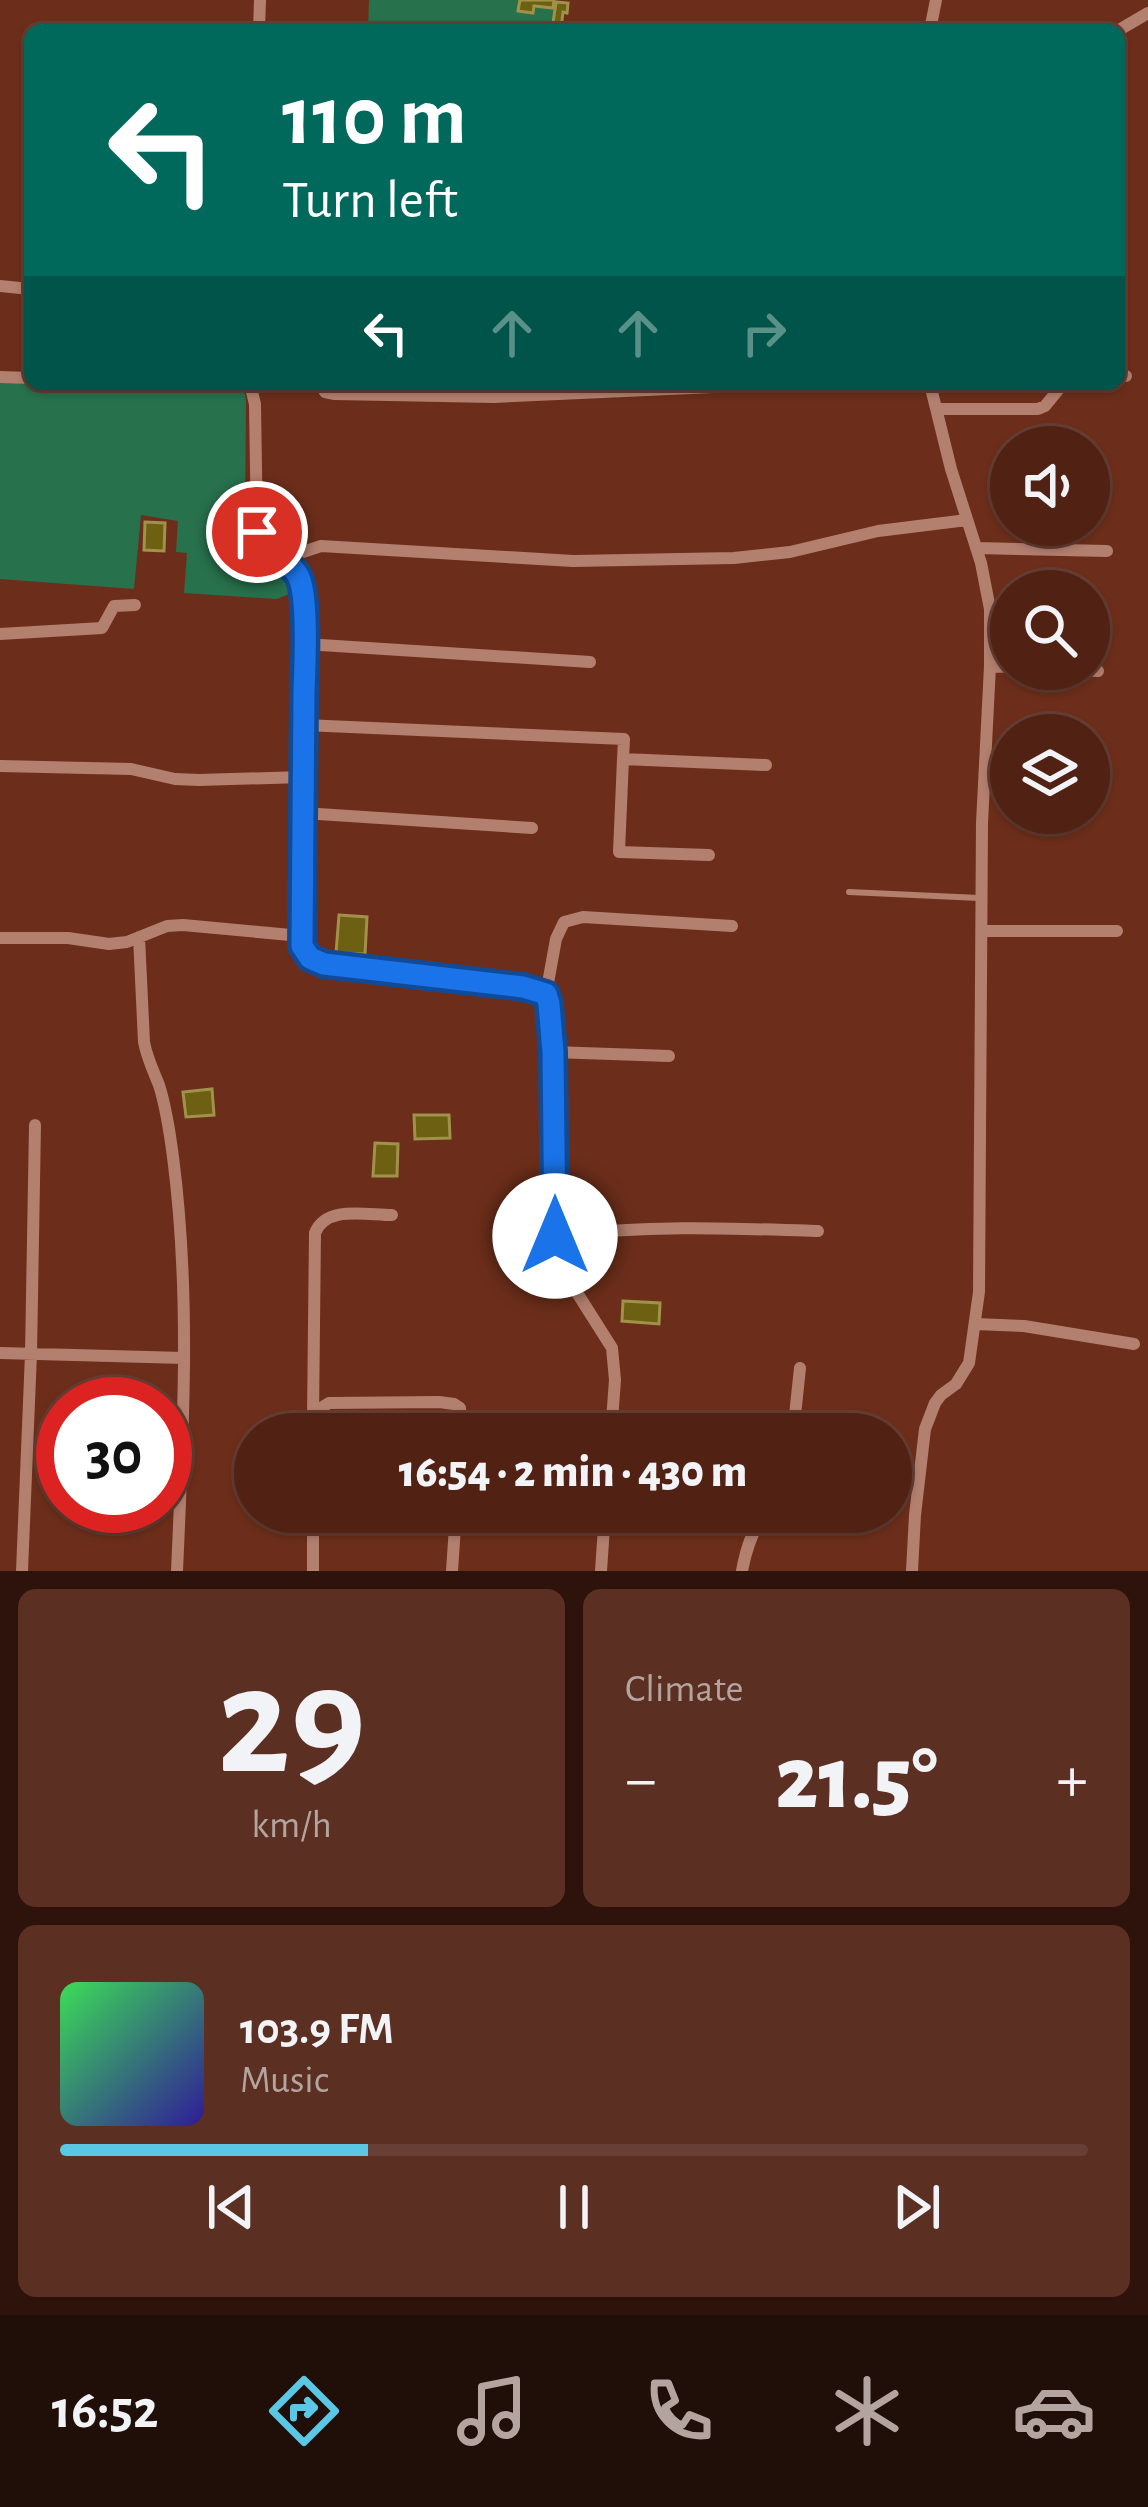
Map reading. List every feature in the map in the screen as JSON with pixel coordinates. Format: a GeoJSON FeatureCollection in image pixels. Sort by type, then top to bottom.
{"type":"FeatureCollection","features":[{"type":"Feature","properties":{"kind":"street"},"geometry":{"type":"LineString","coordinates":[[252,390],[257,532],[301,584],[305,954],[324,964],[523,987],[546,994]]}},
{"type":"Feature","properties":{"kind":"street"},"geometry":{"type":"LineString","coordinates":[[324,390],[494,397],[584,390]]}},
{"type":"Feature","properties":{"kind":"street"},"geometry":{"type":"LineString","coordinates":[[931,390],[990,609]]}},
{"type":"Feature","properties":{"kind":"street"},"geometry":{"type":"LineString","coordinates":[[936,409],[1038,409],[1058,390]]}},
{"type":"Feature","properties":{"kind":"street"},"geometry":{"type":"LineString","coordinates":[[287,563],[321,546],[573,562],[734,558],[790,553],[878,531],[967,520]]}},
{"type":"Feature","properties":{"kind":"street"},"geometry":{"type":"LineString","coordinates":[[976,548],[1107,551]]}},
{"type":"Feature","properties":{"kind":"street"},"geometry":{"type":"LineString","coordinates":[[0,634],[102,628],[114,606],[135,605]]}},
{"type":"Feature","properties":{"kind":"street"},"geometry":{"type":"LineString","coordinates":[[305,644],[590,662]]}},
{"type":"Feature","properties":{"kind":"street"},"geometry":{"type":"LineString","coordinates":[[912,1571],[928,1415],[969,1363],[979,1292],[982,823],[990,666]]}},
{"type":"Feature","properties":{"kind":"street"},"geometry":{"type":"LineString","coordinates":[[304,725],[624,739],[619,852],[709,855]]}},
{"type":"Feature","properties":{"kind":"street"},"geometry":{"type":"LineString","coordinates":[[623,759],[766,766]]}},
{"type":"Feature","properties":{"kind":"street"},"geometry":{"type":"LineString","coordinates":[[0,766],[130,769],[199,780],[303,777]]}},
{"type":"Feature","properties":{"kind":"street"},"geometry":{"type":"LineString","coordinates":[[303,813],[532,828]]}},
{"type":"Feature","properties":{"kind":"street"},"geometry":{"type":"LineString","coordinates":[[613,1413],[612,1348],[574,1288],[555,1236],[553,1052],[546,994],[556,939],[564,922],[583,917],[733,926]]}},
{"type":"Feature","properties":{"kind":"street"},"geometry":{"type":"LineString","coordinates":[[0,938],[68,938],[110,944],[183,925],[302,936]]}},
{"type":"Feature","properties":{"kind":"street"},"geometry":{"type":"LineString","coordinates":[[982,931],[1117,931]]}},
{"type":"Feature","properties":{"kind":"street"},"geometry":{"type":"LineString","coordinates":[[139,937],[144,1042],[161,1090],[184,1261],[177,1571]]}},
{"type":"Feature","properties":{"kind":"street"},"geometry":{"type":"LineString","coordinates":[[553,1052],[669,1056]]}},
{"type":"Feature","properties":{"kind":"street"},"geometry":{"type":"LineString","coordinates":[[22,1571],[35,1125]]}},
{"type":"Feature","properties":{"kind":"street"},"geometry":{"type":"LineString","coordinates":[[313,1413],[317,1224],[333,1215],[392,1215]]}},
{"type":"Feature","properties":{"kind":"street"},"geometry":{"type":"LineString","coordinates":[[555,1236],[684,1226],[818,1231]]}},
{"type":"Feature","properties":{"kind":"street"},"geometry":{"type":"LineString","coordinates":[[975,1324],[1024,1326],[1133,1343]]}},
{"type":"Feature","properties":{"kind":"street"},"geometry":{"type":"LineString","coordinates":[[0,1353],[184,1358]]}},
{"type":"Feature","properties":{"kind":"street"},"geometry":{"type":"LineString","coordinates":[[796,1413],[800,1368]]}},
{"type":"Feature","properties":{"kind":"street"},"geometry":{"type":"LineString","coordinates":[[316,1413],[329,1403],[454,1404],[460,1413]]}},
{"type":"Feature","properties":{"kind":"street"},"geometry":{"type":"LineString","coordinates":[[313,1533],[313,1571]]}},
{"type":"Feature","properties":{"kind":"street"},"geometry":{"type":"LineString","coordinates":[[452,1571],[454,1533]]}},
{"type":"Feature","properties":{"kind":"street"},"geometry":{"type":"LineString","coordinates":[[601,1571],[604,1533]]}},
{"type":"Feature","properties":{"kind":"street"},"geometry":{"type":"LineString","coordinates":[[742,1571],[753,1533]]}},
{"type":"Feature","properties":{"kind":"lane"},"geometry":{"type":"LineString","coordinates":[[849,892],[982,898]]}},
{"type":"Feature","properties":{"kind":"green space"},"geometry":{"type":"Polygon","coordinates":[[[369,0],[520,0],[518,10],[555,8],[553,24],[368,24],[369,0]]]}},
{"type":"Feature","properties":{"kind":"green space"},"geometry":{"type":"Polygon","coordinates":[[[0,382],[24,383],[24,390],[244,390],[245,517],[251,557],[288,574],[289,594],[277,599],[184,593],[187,553],[176,552],[178,521],[141,515],[134,589],[0,579],[0,382]]]}},
{"type":"Feature","properties":{"kind":"building"},"geometry":{"type":"Polygon","coordinates":[[[520,0],[554,0],[553,8],[534,6],[533,13],[518,11],[520,0]]]}},
{"type":"Feature","properties":{"kind":"building"},"geometry":{"type":"Polygon","coordinates":[[[556,2],[568,3],[562,24],[553,24],[556,2]]]}},
{"type":"Feature","properties":{"kind":"building"},"geometry":{"type":"Polygon","coordinates":[[[145,522],[165,523],[164,551],[144,550],[145,522]]]}},
{"type":"Feature","properties":{"kind":"building"},"geometry":{"type":"Polygon","coordinates":[[[339,915],[367,917],[365,954],[336,953],[339,915]]]}},
{"type":"Feature","properties":{"kind":"building"},"geometry":{"type":"Polygon","coordinates":[[[212,1089],[214,1115],[186,1117],[183,1092],[212,1089]]]}},
{"type":"Feature","properties":{"kind":"building"},"geometry":{"type":"Polygon","coordinates":[[[414,1115],[449,1115],[450,1138],[415,1139],[414,1115]]]}},
{"type":"Feature","properties":{"kind":"building"},"geometry":{"type":"Polygon","coordinates":[[[375,1143],[398,1144],[397,1176],[373,1176],[375,1143]]]}},
{"type":"Feature","properties":{"kind":"building"},"geometry":{"type":"Polygon","coordinates":[[[526,1256],[556,1256],[557,1278],[527,1279],[526,1256]]]}},
{"type":"Feature","properties":{"kind":"building"},"geometry":{"type":"Polygon","coordinates":[[[623,1301],[660,1303],[659,1324],[622,1321],[623,1301]]]}},
{"type":"Feature","properties":{"kind":"route"},"geometry":{"type":"LineString","coordinates":[[257,532],[301,584],[305,954],[324,964],[523,987],[546,994],[553,1052],[555,1236]]}}]}
